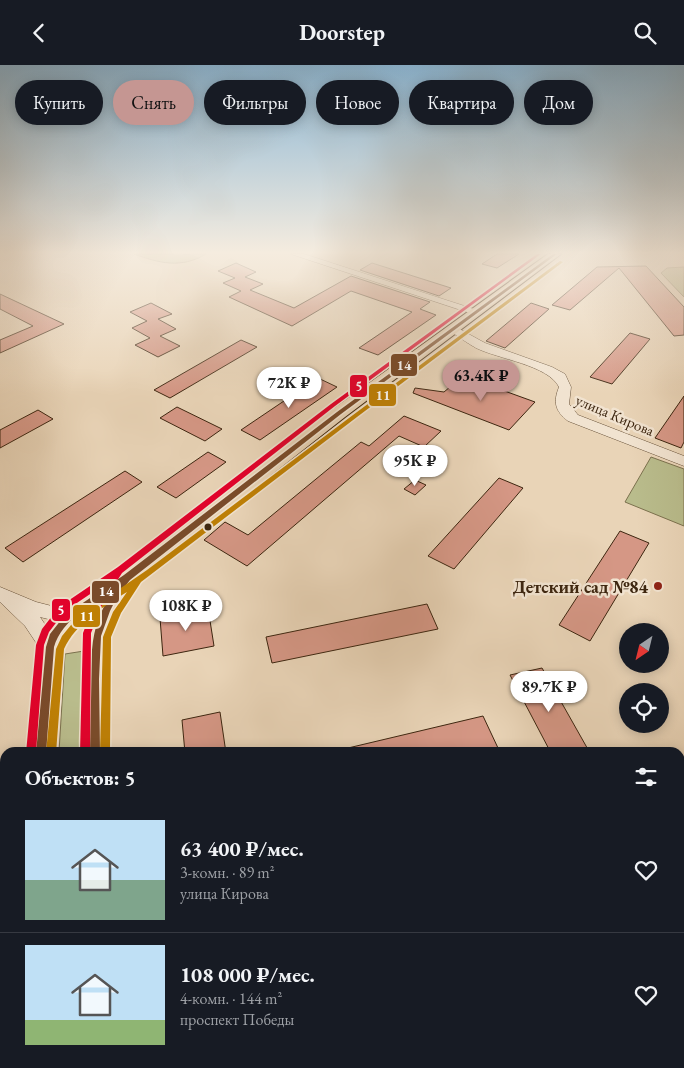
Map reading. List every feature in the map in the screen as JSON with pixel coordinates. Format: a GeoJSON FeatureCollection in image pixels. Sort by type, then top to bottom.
{"type":"FeatureCollection","features":[{"type":"Feature","properties":{"kind":"main road"},"geometry":{"type":"LineString","coordinates":[[42,747],[50,647],[56,631],[68,617],[127,577],[339,413],[491,301]]}},
{"type":"Feature","properties":{"kind":"main road"},"geometry":{"type":"LineString","coordinates":[[95,747],[97,635],[108,607],[127,577]]}},
{"type":"Feature","properties":{"kind":"main road"},"geometry":{"type":"LineString","coordinates":[[68,617],[89,627],[97,635]]}},
{"type":"Feature","properties":{"kind":"street"},"geometry":{"type":"LineString","coordinates":[[443,301],[476,312]]}},
{"type":"Feature","properties":{"kind":"street","name":"улица Кирова"},"geometry":{"type":"LineString","coordinates":[[454,329],[481,347],[548,370],[560,377],[565,387],[560,403],[563,411],[574,418],[684,461]]}},
{"type":"Feature","properties":{"kind":"street"},"geometry":{"type":"LineString","coordinates":[[2,596],[68,617]]}},
{"type":"Feature","properties":{"kind":"street"},"geometry":{"type":"LineString","coordinates":[[2,596],[32,621],[50,647]]}},
{"type":"Feature","properties":{"kind":"green space"},"geometry":{"type":"Polygon","coordinates":[[[651,457],[684,469],[684,526],[625,502],[651,457]]]}},
{"type":"Feature","properties":{"kind":"green space"},"geometry":{"type":"Polygon","coordinates":[[[84,651],[79,747],[59,747],[65,654],[84,651]]]}},
{"type":"Feature","properties":{"kind":"building"},"geometry":{"type":"Polygon","coordinates":[[[0,301],[15,301],[64,324],[0,353],[0,340],[33,326],[0,309],[0,301]]]}},
{"type":"Feature","properties":{"kind":"building"},"geometry":{"type":"Polygon","coordinates":[[[237,301],[276,301],[294,308],[307,301],[334,301],[292,326],[237,301]]]}},
{"type":"Feature","properties":{"kind":"building"},"geometry":{"type":"Polygon","coordinates":[[[379,301],[426,301],[430,302],[420,309],[436,315],[378,355],[359,348],[412,312],[379,301]]]}},
{"type":"Feature","properties":{"kind":"building"},"geometry":{"type":"Polygon","coordinates":[[[557,301],[581,301],[570,310],[552,305],[557,301]]]}},
{"type":"Feature","properties":{"kind":"building"},"geometry":{"type":"Polygon","coordinates":[[[646,301],[678,301],[684,307],[684,335],[674,336],[646,301]]]}},
{"type":"Feature","properties":{"kind":"building"},"geometry":{"type":"Polygon","coordinates":[[[151,303],[172,314],[158,319],[176,329],[160,336],[180,346],[158,357],[135,345],[150,338],[132,328],[147,321],[130,312],[151,303]]]}},
{"type":"Feature","properties":{"kind":"building"},"geometry":{"type":"Polygon","coordinates":[[[531,303],[549,309],[505,348],[486,341],[531,303]]]}},
{"type":"Feature","properties":{"kind":"building"},"geometry":{"type":"Polygon","coordinates":[[[630,333],[650,339],[612,384],[590,377],[630,333]]]}},
{"type":"Feature","properties":{"kind":"building"},"geometry":{"type":"Polygon","coordinates":[[[241,340],[257,347],[170,398],[154,390],[241,340]]]}},
{"type":"Feature","properties":{"kind":"building"},"geometry":{"type":"Polygon","coordinates":[[[463,376],[535,402],[509,430],[413,393],[415,388],[444,392],[463,376]]]}},
{"type":"Feature","properties":{"kind":"building"},"geometry":{"type":"Polygon","coordinates":[[[318,378],[337,387],[260,440],[241,430],[318,378]]]}},
{"type":"Feature","properties":{"kind":"building"},"geometry":{"type":"Polygon","coordinates":[[[684,396],[684,442],[681,448],[655,438],[684,396]]]}},
{"type":"Feature","properties":{"kind":"building"},"geometry":{"type":"Polygon","coordinates":[[[177,407],[222,429],[205,441],[160,418],[177,407]]]}},
{"type":"Feature","properties":{"kind":"building"},"geometry":{"type":"Polygon","coordinates":[[[38,410],[53,419],[0,448],[0,430],[38,410]]]}},
{"type":"Feature","properties":{"kind":"building"},"geometry":{"type":"Polygon","coordinates":[[[404,416],[441,431],[424,447],[399,436],[247,566],[204,540],[225,522],[248,535],[361,442],[369,446],[404,416]]]}},
{"type":"Feature","properties":{"kind":"building"},"geometry":{"type":"Polygon","coordinates":[[[208,452],[226,462],[176,498],[157,487],[208,452]]]}},
{"type":"Feature","properties":{"kind":"building"},"geometry":{"type":"Polygon","coordinates":[[[125,471],[142,482],[23,562],[5,548],[125,471]]]}},
{"type":"Feature","properties":{"kind":"building"},"geometry":{"type":"Polygon","coordinates":[[[499,478],[523,488],[454,569],[428,556],[499,478]]]}},
{"type":"Feature","properties":{"kind":"building"},"geometry":{"type":"Polygon","coordinates":[[[415,480],[426,485],[415,495],[404,489],[415,480]]]}},
{"type":"Feature","properties":{"kind":"building"},"geometry":{"type":"Polygon","coordinates":[[[620,531],[649,543],[590,641],[559,625],[620,531]]]}},
{"type":"Feature","properties":{"kind":"building"},"geometry":{"type":"Polygon","coordinates":[[[427,604],[438,629],[272,663],[266,637],[427,604]]]}},
{"type":"Feature","properties":{"kind":"building"},"geometry":{"type":"Polygon","coordinates":[[[208,608],[214,646],[163,656],[160,618],[208,608]]]}},
{"type":"Feature","properties":{"kind":"building"},"geometry":{"type":"Polygon","coordinates":[[[542,668],[587,747],[548,747],[510,675],[542,668]]]}},
{"type":"Feature","properties":{"kind":"building"},"geometry":{"type":"Polygon","coordinates":[[[220,712],[225,747],[184,747],[182,720],[220,712]]]}},
{"type":"Feature","properties":{"kind":"building"},"geometry":{"type":"Polygon","coordinates":[[[483,716],[498,747],[352,747],[483,716]]]}},
{"type":"Feature","properties":{"kind":"transit line","name":"5"},"geometry":{"type":"LineString","coordinates":[[31,747],[40,645],[45,631],[62,609],[121,569],[333,405],[475,301]]}},
{"type":"Feature","properties":{"kind":"transit line","name":"14"},"geometry":{"type":"LineString","coordinates":[[42,747],[50,647],[53,636],[68,617],[127,577],[339,413],[491,301]]}},
{"type":"Feature","properties":{"kind":"transit line","name":"11"},"geometry":{"type":"LineString","coordinates":[[52,747],[60,649],[65,638],[74,627],[99,606],[150,572],[509,301]]}},
{"type":"Feature","properties":{"kind":"transit line","name":"5"},"geometry":{"type":"LineString","coordinates":[[85,747],[87,633],[99,602],[119,571],[126,565]]}},
{"type":"Feature","properties":{"kind":"transit line","name":"14"},"geometry":{"type":"LineString","coordinates":[[95,747],[97,636],[101,621],[110,602],[121,585],[132,573]]}},
{"type":"Feature","properties":{"kind":"transit line","name":"11"},"geometry":{"type":"LineString","coordinates":[[105,747],[107,637],[117,612],[138,581]]}},
{"type":"Feature","properties":{"kind":"place","name":"Детский сад №84"},"geometry":{"type":"Point","coordinates":[658,586]}}]}
